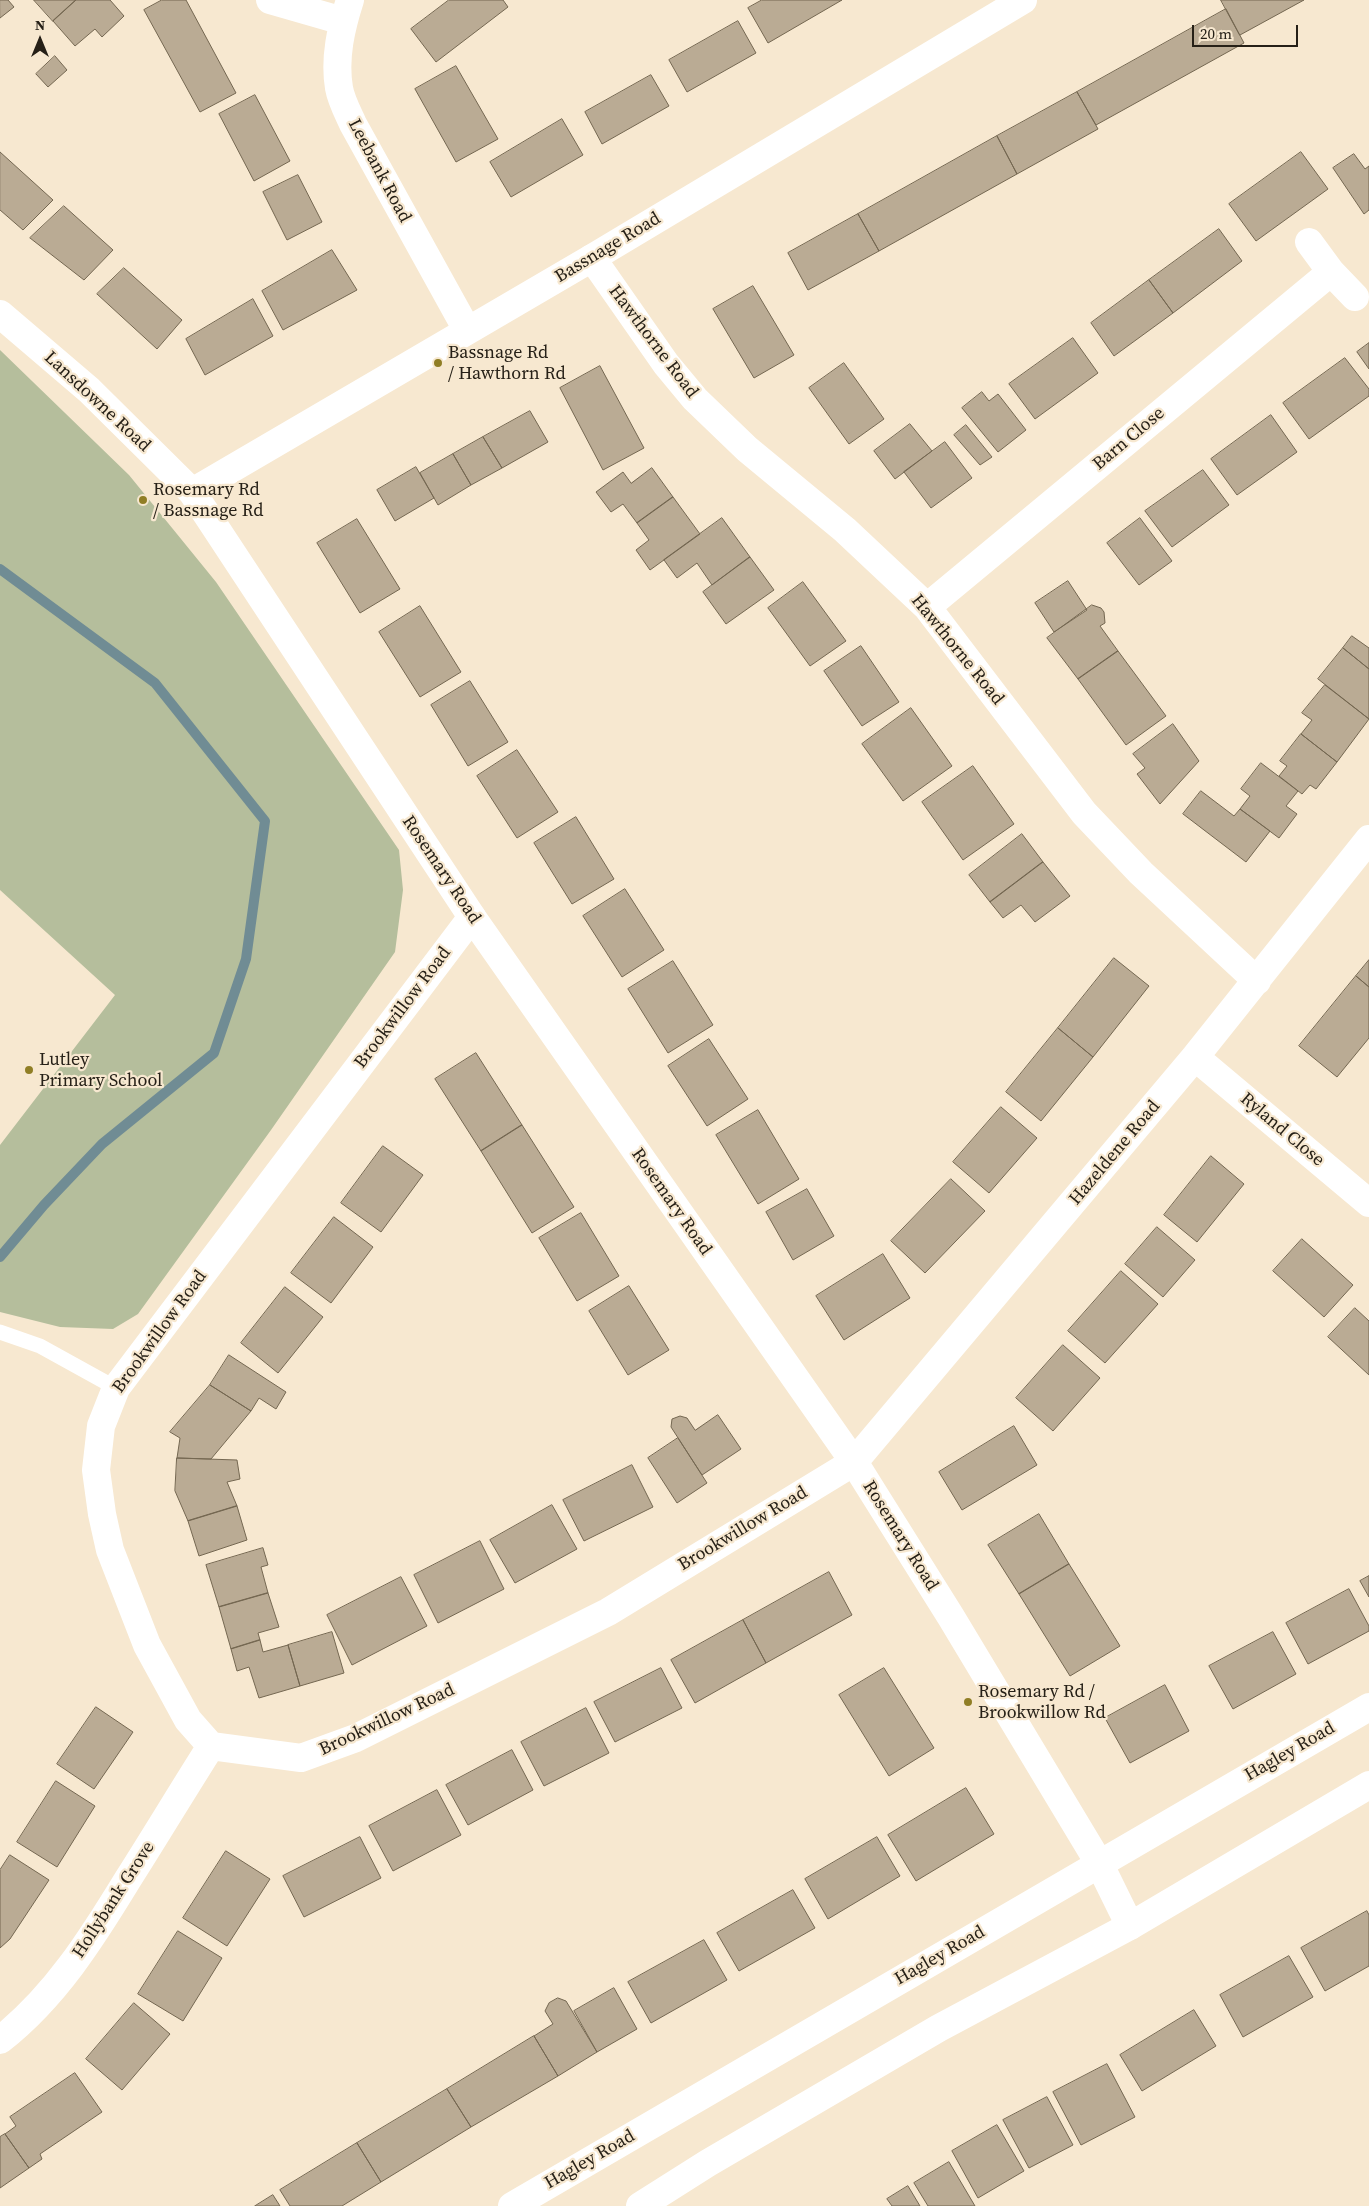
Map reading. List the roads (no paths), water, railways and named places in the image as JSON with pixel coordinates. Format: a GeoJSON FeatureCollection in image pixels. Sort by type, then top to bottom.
{"type":"FeatureCollection","features":[{"type":"Feature","properties":{"kind":"street"},"geometry":{"type":"LineString","coordinates":[[270,0],[346,11]]}},
{"type":"Feature","properties":{"kind":"street","name":"Bassnage Road"},"geometry":{"type":"LineString","coordinates":[[192,492],[592,258],[1023,0]]}},
{"type":"Feature","properties":{"kind":"street","name":"Leebank Road"},"geometry":{"type":"LineString","coordinates":[[346,11],[337,60],[339,89],[342,98],[353,124],[467,330]]}},
{"type":"Feature","properties":{"kind":"street"},"geometry":{"type":"LineString","coordinates":[[1309,242],[1331,272],[1355,297]]}},
{"type":"Feature","properties":{"kind":"street","name":"Hawthorne Road"},"geometry":{"type":"LineString","coordinates":[[592,258],[666,364],[695,399],[747,449],[845,530],[927,607],[1084,813],[1141,873],[1257,981]]}},
{"type":"Feature","properties":{"kind":"street","name":"Barn Close"},"geometry":{"type":"LineString","coordinates":[[927,607],[1331,272]]}},
{"type":"Feature","properties":{"kind":"street","name":"Lansdowne Road"},"geometry":{"type":"LineString","coordinates":[[0,314],[89,390],[192,492]]}},
{"type":"Feature","properties":{"kind":"street","name":"Rosemary Road"},"geometry":{"type":"LineString","coordinates":[[192,492],[472,917],[854,1462],[951,1618],[1098,1863],[1130,1926]]}},
{"type":"Feature","properties":{"kind":"street","name":"Hazeldene Road"},"geometry":{"type":"LineString","coordinates":[[854,1462],[1196,1057],[1369,838]]}},
{"type":"Feature","properties":{"kind":"street","name":"Brookwillow Road"},"geometry":{"type":"LineString","coordinates":[[472,917],[116,1388],[101,1426],[96,1470],[102,1514],[110,1550],[147,1645],[188,1720],[211,1746],[301,1758],[356,1738],[608,1612],[854,1462]]}},
{"type":"Feature","properties":{"kind":"street","name":"Ryland Close"},"geometry":{"type":"LineString","coordinates":[[1196,1057],[1369,1203]]}},
{"type":"Feature","properties":{"kind":"street","name":"Hagley Road"},"geometry":{"type":"LineString","coordinates":[[512,2206],[1098,1863],[1369,1707]]}},
{"type":"Feature","properties":{"kind":"street","name":"Hollybank Grove"},"geometry":{"type":"LineString","coordinates":[[0,2040],[14,2029],[56,1985],[82,1952],[211,1746]]}},
{"type":"Feature","properties":{"kind":"street"},"geometry":{"type":"LineString","coordinates":[[640,2206],[938,2028],[1130,1926],[1369,1785]]}},
{"type":"Feature","properties":{"kind":"lane"},"geometry":{"type":"LineString","coordinates":[[0,1332],[40,1346],[116,1388]]}},
{"type":"Feature","properties":{"kind":"waterway"},"geometry":{"type":"LineString","coordinates":[[0,569],[155,683],[265,821],[246,959],[214,1053],[102,1144],[44,1205],[0,1257]]}},
{"type":"Feature","properties":{"kind":"place","name":"Bassnage Rd / Hawthorn Rd"},"geometry":{"type":"Point","coordinates":[438,363]}},
{"type":"Feature","properties":{"kind":"place","name":"Rosemary Rd / Bassnage Rd"},"geometry":{"type":"Point","coordinates":[143,500]}},
{"type":"Feature","properties":{"kind":"place","name":"Lutley Primary School"},"geometry":{"type":"Point","coordinates":[29,1070]}},
{"type":"Feature","properties":{"kind":"place","name":"Rosemary Rd / Brookwillow Rd"},"geometry":{"type":"Point","coordinates":[968,1702]}}]}
